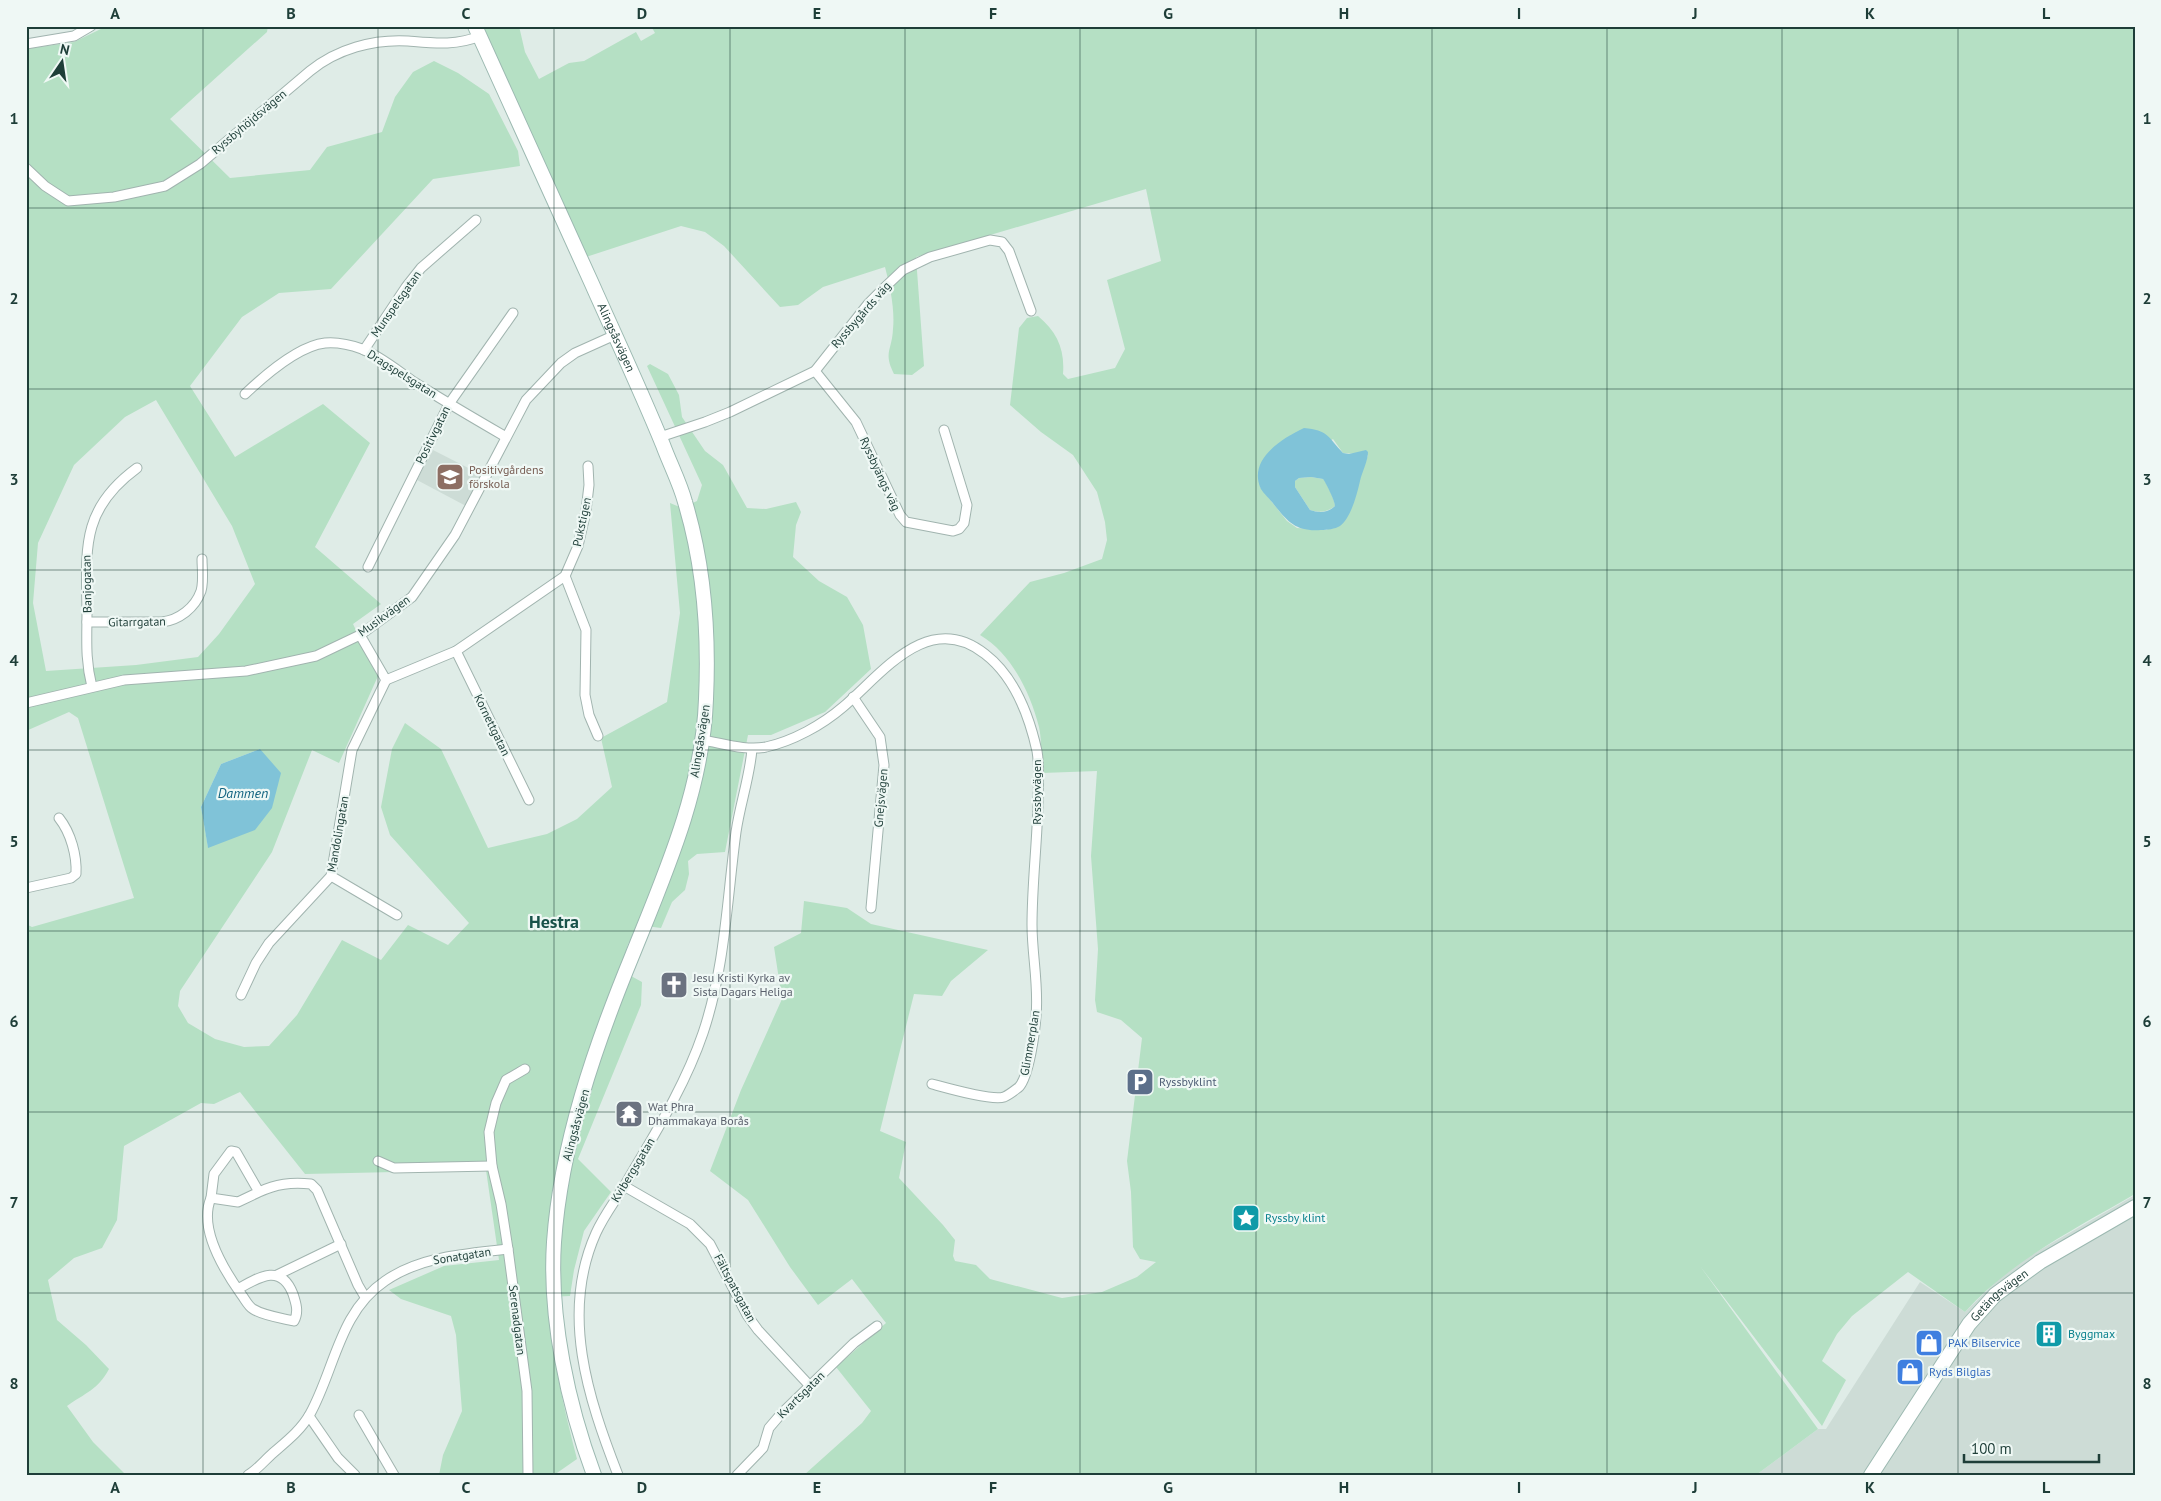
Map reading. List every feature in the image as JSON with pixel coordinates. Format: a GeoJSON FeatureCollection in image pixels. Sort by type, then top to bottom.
{"type":"FeatureCollection","features":[{"type":"Feature","properties":{"kind":"main road","name":"Alingsåsvägen"},"geometry":{"type":"LineString","coordinates":[[477,31],[643,394],[685,501],[701,579],[705,618],[706,704],[702,740],[691,794],[658,892],[617,992],[589,1077],[573,1127],[558,1204],[554,1245],[560,1349],[572,1409],[594,1475]]}},
{"type":"Feature","properties":{"kind":"main road","name":"Getängsvägen"},"geometry":{"type":"LineString","coordinates":[[1872,1475],[1969,1324],[1995,1295],[2040,1262],[2135,1207]]}},
{"type":"Feature","properties":{"kind":"street"},"geometry":{"type":"LineString","coordinates":[[26,44],[74,36],[91,26]]}},
{"type":"Feature","properties":{"kind":"street","name":"Ryssbyhöjdsvägen"},"geometry":{"type":"LineString","coordinates":[[26,168],[46,186],[68,201],[114,197],[164,186],[200,164],[328,58],[360,46],[378,42],[452,44],[477,31]]}},
{"type":"Feature","properties":{"kind":"street","name":"Munspelsgatan"},"geometry":{"type":"LineString","coordinates":[[364,350],[421,268],[476,220]]}},
{"type":"Feature","properties":{"kind":"street","name":"Ryssbygårds väg"},"geometry":{"type":"LineString","coordinates":[[660,437],[713,419],[815,370],[868,304],[903,270],[930,257],[990,240],[1002,242],[1010,251],[1031,311]]}},
{"type":"Feature","properties":{"kind":"street","name":"Positivgatan"},"geometry":{"type":"LineString","coordinates":[[368,567],[449,404],[513,313]]}},
{"type":"Feature","properties":{"kind":"street","name":"Musikvägen"},"geometry":{"type":"LineString","coordinates":[[26,703],[124,680],[246,671],[316,656],[360,634],[412,597],[455,535],[526,400],[561,363],[576,353],[615,335]]}},
{"type":"Feature","properties":{"kind":"street","name":"Dragspelsgatan"},"geometry":{"type":"LineString","coordinates":[[245,394],[285,362],[314,345],[339,344],[364,350],[449,404],[506,436]]}},
{"type":"Feature","properties":{"kind":"street","name":"Ryssbyängs väg"},"geometry":{"type":"LineString","coordinates":[[815,370],[856,422],[900,515],[906,522],[953,531],[959,529],[964,523],[967,505],[944,430]]}},
{"type":"Feature","properties":{"kind":"street","name":"Pukstigen"},"geometry":{"type":"LineString","coordinates":[[565,576],[578,546],[586,511],[589,485],[588,466]]}},
{"type":"Feature","properties":{"kind":"street","name":"Banjogatan"},"geometry":{"type":"LineString","coordinates":[[92,687],[85,648],[87,622],[86,548],[100,507],[116,485],[137,468]]}},
{"type":"Feature","properties":{"kind":"street","name":"Gitarrgatan"},"geometry":{"type":"LineString","coordinates":[[87,622],[173,621],[189,609],[200,591],[202,559]]}},
{"type":"Feature","properties":{"kind":"street"},"geometry":{"type":"LineString","coordinates":[[360,634],[386,680],[456,651],[565,576],[586,630],[585,695],[589,715],[598,736]]}},
{"type":"Feature","properties":{"kind":"street","name":"Ryssbyvägen"},"geometry":{"type":"LineString","coordinates":[[702,740],[752,748],[766,747],[810,730],[828,719],[869,680],[903,653],[918,644],[941,639],[968,643],[984,653],[999,666],[1020,699],[1032,731],[1037,754],[1037,838],[1032,923],[1037,996]]}},
{"type":"Feature","properties":{"kind":"street","name":"Kornettgatan"},"geometry":{"type":"LineString","coordinates":[[456,651],[528,800]]}},
{"type":"Feature","properties":{"kind":"street","name":"Mandolingatan"},"geometry":{"type":"LineString","coordinates":[[241,995],[256,963],[269,943],[331,876],[352,750],[386,680]]}},
{"type":"Feature","properties":{"kind":"street","name":"Gnejsvägen"},"geometry":{"type":"LineString","coordinates":[[853,697],[880,737],[884,764],[871,908]]}},
{"type":"Feature","properties":{"kind":"street","name":"Kvibergsgatan"},"geometry":{"type":"LineString","coordinates":[[618,1475],[602,1434],[589,1392],[580,1350],[578,1330],[580,1291],[588,1254],[596,1232],[685,1078],[703,1034],[722,957],[736,830],[752,748]]}},
{"type":"Feature","properties":{"kind":"street"},"geometry":{"type":"LineString","coordinates":[[26,888],[71,878],[76,874],[76,866],[67,828],[59,818]]}},
{"type":"Feature","properties":{"kind":"street"},"geometry":{"type":"LineString","coordinates":[[331,876],[398,915]]}},
{"type":"Feature","properties":{"kind":"street","name":"Glimmerplan"},"geometry":{"type":"LineString","coordinates":[[932,1084],[993,1098],[1005,1097],[1018,1087],[1023,1081],[1033,1038],[1037,996]]}},
{"type":"Feature","properties":{"kind":"street","name":"Serenadgatan"},"geometry":{"type":"LineString","coordinates":[[525,1069],[506,1080],[496,1102],[490,1132],[492,1166],[501,1204],[527,1391],[528,1475]]}},
{"type":"Feature","properties":{"kind":"street"},"geometry":{"type":"LineString","coordinates":[[238,1289],[271,1274],[282,1276],[290,1286],[297,1308],[294,1321],[260,1313],[252,1308],[238,1289],[221,1263],[213,1246],[206,1208],[210,1198],[214,1174],[230,1151],[236,1152],[259,1192]]}},
{"type":"Feature","properties":{"kind":"street"},"geometry":{"type":"LineString","coordinates":[[378,1161],[394,1168],[492,1166]]}},
{"type":"Feature","properties":{"kind":"street"},"geometry":{"type":"LineString","coordinates":[[210,1198],[238,1202],[275,1185],[289,1183],[310,1184],[317,1190],[365,1297]]}},
{"type":"Feature","properties":{"kind":"street","name":"Fältspatsgatan"},"geometry":{"type":"LineString","coordinates":[[624,1186],[690,1224],[710,1244],[752,1322],[810,1386]]}},
{"type":"Feature","properties":{"kind":"street"},"geometry":{"type":"LineString","coordinates":[[277,1276],[341,1244]]}},
{"type":"Feature","properties":{"kind":"street","name":"Sonatgatan"},"geometry":{"type":"LineString","coordinates":[[248,1475],[300,1428],[309,1416],[340,1338],[365,1297],[386,1280],[416,1265],[447,1256],[508,1249]]}},
{"type":"Feature","properties":{"kind":"street","name":"Kvartsgatan"},"geometry":{"type":"LineString","coordinates":[[737,1475],[763,1448],[769,1428],[780,1414],[854,1344],[877,1326]]}},
{"type":"Feature","properties":{"kind":"street"},"geometry":{"type":"LineString","coordinates":[[309,1416],[338,1458],[355,1475]]}},
{"type":"Feature","properties":{"kind":"street"},"geometry":{"type":"LineString","coordinates":[[359,1416],[394,1475]]}},
{"type":"Feature","properties":{"kind":"shaded area","name":"Positivgårdens förskola"},"geometry":{"type":"Polygon","coordinates":[[[433,450],[482,475],[466,506],[417,480],[433,450]]]}},
{"type":"Feature","properties":{"kind":"shaded area"},"geometry":{"type":"Polygon","coordinates":[[[2135,1195],[2135,1475],[1756,1475],[1818,1429],[1826,1429],[1920,1282],[1965,1312],[2006,1272],[2031,1255],[2135,1195]]]}},
{"type":"Feature","properties":{"kind":"green space"},"geometry":{"type":"Polygon","coordinates":[[[107,26],[268,26],[267,32],[170,119],[230,178],[310,170],[327,147],[382,132],[395,97],[413,72],[434,61],[458,73],[489,94],[518,151],[520,166],[433,179],[331,289],[279,293],[242,317],[190,386],[235,457],[323,404],[370,443],[315,547],[381,604],[353,624],[378,676],[339,763],[312,750],[272,852],[180,991],[178,1006],[188,1023],[215,1039],[244,1047],[269,1046],[297,1015],[342,940],[381,960],[408,925],[448,945],[469,923],[390,835],[381,807],[392,749],[405,723],[441,749],[488,848],[547,834],[577,819],[612,787],[601,738],[667,702],[680,613],[670,503],[682,508],[697,501],[702,485],[647,366],[650,364],[668,374],[679,395],[682,417],[705,451],[723,465],[747,508],[766,509],[796,502],[801,512],[796,525],[793,557],[819,581],[847,597],[863,625],[871,669],[825,712],[771,735],[748,735],[725,852],[697,854],[688,861],[689,874],[685,890],[672,902],[661,928],[638,925],[628,944],[620,970],[642,982],[641,1005],[578,1159],[611,1192],[584,1231],[574,1270],[570,1296],[547,1297],[551,1338],[558,1378],[577,1459],[554,1475],[439,1475],[443,1455],[462,1411],[456,1335],[451,1316],[401,1299],[389,1290],[444,1266],[499,1260],[486,1170],[305,1174],[240,1092],[214,1104],[201,1103],[124,1146],[117,1220],[102,1248],[74,1258],[48,1280],[57,1320],[86,1345],[109,1369],[96,1387],[67,1406],[93,1442],[126,1475],[26,1475],[26,924],[32,927],[134,898],[78,718],[69,712],[26,731],[26,49],[74,42],[107,26]],[[156,400],[125,417],[74,465],[38,543],[33,603],[46,671],[136,665],[198,657],[219,634],[255,584],[232,526],[156,400]],[[260,749],[221,764],[201,807],[208,847],[260,749]]]}},
{"type":"Feature","properties":{"kind":"green space"},"geometry":{"type":"Polygon","coordinates":[[[481,26],[519,26],[525,52],[539,79],[569,63],[584,61],[636,32],[641,41],[655,33],[651,26],[2135,26],[2135,1194],[2067,1233],[2024,1261],[1983,1293],[1965,1312],[1908,1272],[1852,1316],[1837,1334],[1822,1361],[1846,1380],[1822,1426],[1700,1266],[1818,1429],[1756,1475],[804,1475],[862,1423],[871,1411],[836,1367],[886,1323],[852,1279],[818,1305],[790,1267],[748,1200],[710,1171],[741,1090],[782,999],[774,947],[801,933],[804,901],[847,908],[871,924],[988,950],[951,981],[942,996],[914,994],[880,1131],[906,1142],[899,1178],[955,1240],[953,1256],[955,1261],[976,1265],[990,1279],[1062,1298],[1102,1292],[1137,1277],[1156,1262],[1140,1259],[1133,1247],[1131,1192],[1127,1161],[1142,1038],[1121,1020],[1097,1012],[1095,1000],[1098,949],[1091,856],[1097,771],[1042,773],[1039,727],[1025,687],[1001,652],[980,635],[1030,582],[1064,573],[1102,559],[1107,540],[1105,522],[1097,492],[1073,455],[1041,432],[1010,405],[1019,328],[1027,318],[1038,316],[1045,322],[1055,335],[1061,349],[1063,374],[1068,379],[1115,368],[1125,349],[1107,280],[1161,261],[1146,189],[916,257],[924,366],[912,375],[894,374],[889,361],[893,329],[893,306],[885,267],[823,287],[798,305],[780,307],[724,246],[705,232],[681,226],[586,257],[481,26]],[[1333,439],[1260,487],[1287,521],[1297,528],[1327,530],[1361,475],[1368,455],[1343,453],[1333,439]]]}},
{"type":"Feature","properties":{"kind":"green space"},"geometry":{"type":"Polygon","coordinates":[[[1299,478],[1323,479],[1327,484],[1335,506],[1323,511],[1310,510],[1295,487],[1295,481],[1299,478]]]}},
{"type":"Feature","properties":{"kind":"water"},"geometry":{"type":"Polygon","coordinates":[[[1304,428],[1327,435],[1343,453],[1349,454],[1366,450],[1368,452],[1353,505],[1347,517],[1340,526],[1328,530],[1304,529],[1292,524],[1282,515],[1260,487],[1259,467],[1264,458],[1278,443],[1304,428]],[[1311,477],[1299,478],[1295,481],[1295,487],[1310,510],[1323,512],[1335,506],[1323,479],[1311,477]]]}},
{"type":"Feature","properties":{"kind":"water","name":"Dammen"},"geometry":{"type":"Polygon","coordinates":[[[260,749],[281,773],[272,808],[255,830],[208,848],[201,807],[221,764],[260,749]]]}},
{"type":"Feature","properties":{"kind":"place","name":"Positivgårdens förskola"},"geometry":{"type":"Point","coordinates":[450,477]}},
{"type":"Feature","properties":{"kind":"place","name":"Jesu Kristi Kyrka av Sista Dagars Heliga"},"geometry":{"type":"Point","coordinates":[674,985]}},
{"type":"Feature","properties":{"kind":"place","name":"Ryssbyklint"},"geometry":{"type":"Point","coordinates":[1140,1082]}},
{"type":"Feature","properties":{"kind":"place","name":"Wat Phra Dhammakaya Borås"},"geometry":{"type":"Point","coordinates":[629,1114]}},
{"type":"Feature","properties":{"kind":"place","name":"Ryssby klint"},"geometry":{"type":"Point","coordinates":[1246,1218]}},
{"type":"Feature","properties":{"kind":"place","name":"Byggmax"},"geometry":{"type":"Point","coordinates":[2049,1334]}},
{"type":"Feature","properties":{"kind":"place","name":"PAK Bilservice"},"geometry":{"type":"Point","coordinates":[1929,1343]}},
{"type":"Feature","properties":{"kind":"place","name":"Ryds Bilglas"},"geometry":{"type":"Point","coordinates":[1910,1372]}},
{"type":"Feature","properties":{"kind":"district","name":"Hestra"},"geometry":{"type":"Point","coordinates":[554,922]}}]}
